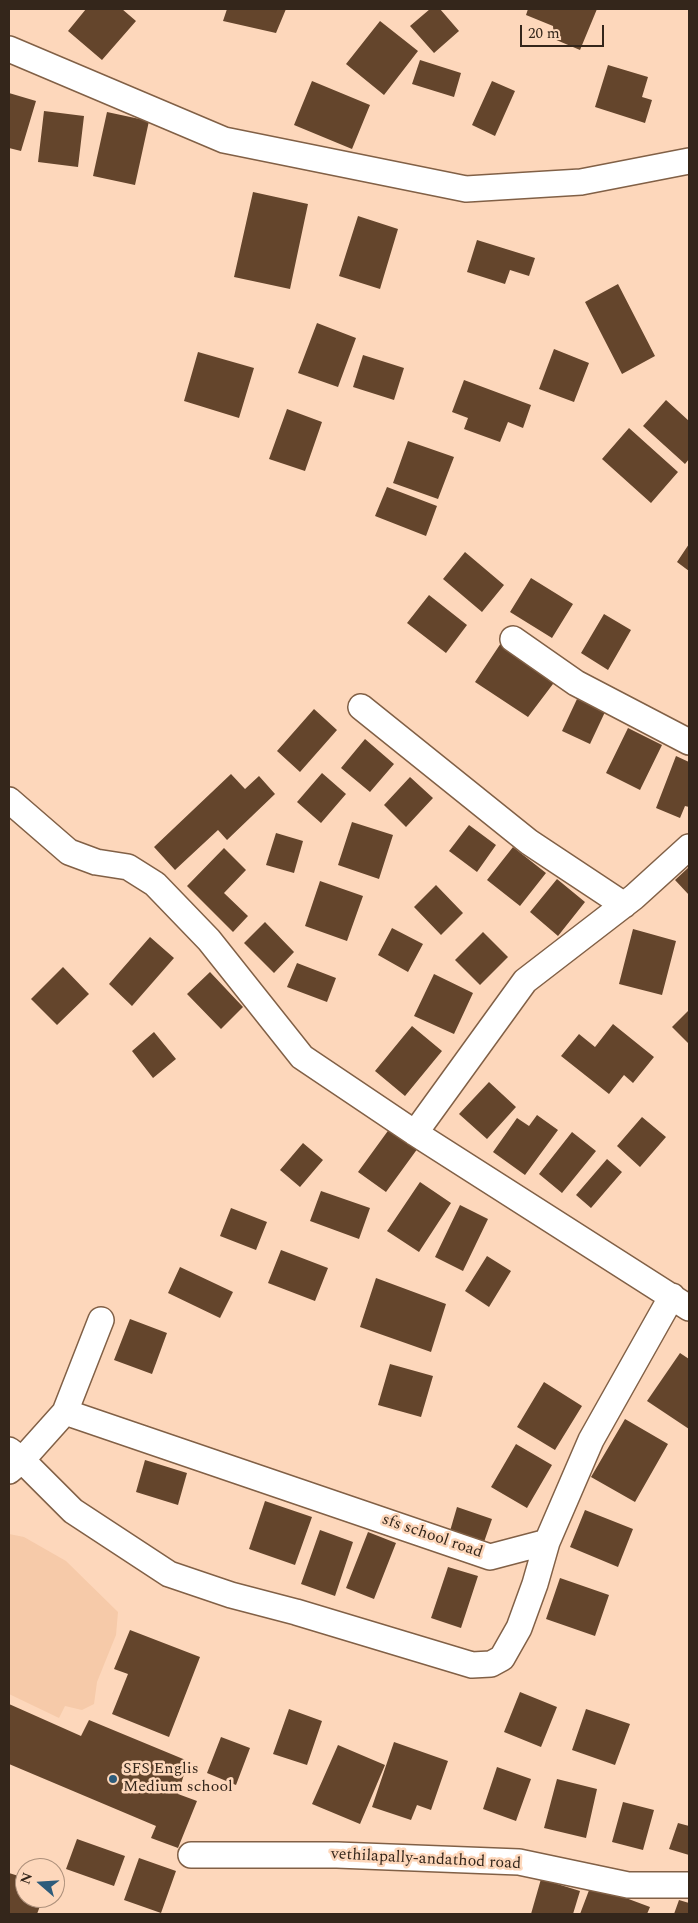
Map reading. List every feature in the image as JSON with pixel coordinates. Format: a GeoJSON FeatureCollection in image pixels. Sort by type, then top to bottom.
{"type":"FeatureCollection","features":[{"type":"Feature","properties":{"kind":"street"},"geometry":{"type":"LineString","coordinates":[[9,49],[224,140],[466,189],[581,182],[689,160]]}},
{"type":"Feature","properties":{"kind":"street"},"geometry":{"type":"LineString","coordinates":[[513,639],[576,683],[689,742]]}},
{"type":"Feature","properties":{"kind":"street"},"geometry":{"type":"LineString","coordinates":[[361,707],[529,842],[624,906]]}},
{"type":"Feature","properties":{"kind":"street"},"geometry":{"type":"LineString","coordinates":[[9,800],[69,852],[96,862],[128,867],[155,884],[209,940],[302,1057],[414,1133],[681,1302],[591,1440],[547,1542],[535,1584],[519,1628],[502,1658],[491,1664],[472,1665],[296,1612],[230,1595],[169,1574],[73,1511],[13,1461],[65,1412],[101,1320]]}},
{"type":"Feature","properties":{"kind":"street"},"geometry":{"type":"LineString","coordinates":[[414,1133],[525,981],[624,906],[689,847]]}},
{"type":"Feature","properties":{"kind":"street","name":"sfs school road"},"geometry":{"type":"LineString","coordinates":[[65,1412],[490,1556],[547,1542]]}},
{"type":"Feature","properties":{"kind":"street","name":"vethilapally-andathod road"},"geometry":{"type":"LineString","coordinates":[[191,1855],[337,1855],[519,1862],[628,1885],[689,1885]]}},
{"type":"Feature","properties":{"kind":"shaded area"},"geometry":{"type":"Polygon","coordinates":[[[9,1534],[24,1537],[66,1561],[118,1612],[116,1635],[97,1682],[94,1704],[82,1710],[65,1706],[59,1718],[9,1694],[9,1534]]]}},
{"type":"Feature","properties":{"kind":"building"},"geometry":{"type":"Polygon","coordinates":[[[86,9],[122,9],[136,21],[102,60],[68,31],[86,9]]]}},
{"type":"Feature","properties":{"kind":"building"},"geometry":{"type":"Polygon","coordinates":[[[227,9],[286,9],[276,33],[223,21],[227,9]]]}},
{"type":"Feature","properties":{"kind":"building"},"geometry":{"type":"Polygon","coordinates":[[[430,9],[440,9],[459,31],[434,53],[410,26],[430,9]]]}},
{"type":"Feature","properties":{"kind":"building"},"geometry":{"type":"Polygon","coordinates":[[[528,9],[597,9],[580,50],[554,39],[553,26],[526,15],[528,9]]]}},
{"type":"Feature","properties":{"kind":"building"},"geometry":{"type":"Polygon","coordinates":[[[380,21],[418,51],[384,95],[346,64],[380,21]]]}},
{"type":"Feature","properties":{"kind":"building"},"geometry":{"type":"Polygon","coordinates":[[[420,60],[461,73],[454,97],[412,84],[420,60]]]}},
{"type":"Feature","properties":{"kind":"building"},"geometry":{"type":"Polygon","coordinates":[[[608,65],[648,77],[642,97],[652,100],[645,123],[595,107],[608,65]]]}},
{"type":"Feature","properties":{"kind":"building"},"geometry":{"type":"Polygon","coordinates":[[[312,81],[370,105],[352,149],[294,125],[312,81]]]}},
{"type":"Feature","properties":{"kind":"building"},"geometry":{"type":"Polygon","coordinates":[[[492,81],[515,91],[495,136],[472,125],[492,81]]]}},
{"type":"Feature","properties":{"kind":"building"},"geometry":{"type":"Polygon","coordinates":[[[9,93],[36,101],[21,151],[9,148],[9,93]]]}},
{"type":"Feature","properties":{"kind":"building"},"geometry":{"type":"Polygon","coordinates":[[[44,111],[84,116],[78,167],[38,162],[44,111]]]}},
{"type":"Feature","properties":{"kind":"building"},"geometry":{"type":"Polygon","coordinates":[[[107,112],[149,121],[135,185],[93,176],[107,112]]]}},
{"type":"Feature","properties":{"kind":"building"},"geometry":{"type":"Polygon","coordinates":[[[253,192],[308,204],[290,289],[234,277],[253,192]]]}},
{"type":"Feature","properties":{"kind":"building"},"geometry":{"type":"Polygon","coordinates":[[[358,216],[398,229],[380,289],[339,276],[358,216]]]}},
{"type":"Feature","properties":{"kind":"building"},"geometry":{"type":"Polygon","coordinates":[[[477,240],[535,258],[529,276],[510,270],[505,284],[467,272],[477,240]]]}},
{"type":"Feature","properties":{"kind":"building"},"geometry":{"type":"Polygon","coordinates":[[[618,284],[655,356],[622,374],[585,302],[618,284]]]}},
{"type":"Feature","properties":{"kind":"building"},"geometry":{"type":"Polygon","coordinates":[[[317,323],[356,338],[338,387],[298,373],[317,323]]]}},
{"type":"Feature","properties":{"kind":"building"},"geometry":{"type":"Polygon","coordinates":[[[554,349],[589,363],[574,402],[539,389],[554,349]]]}},
{"type":"Feature","properties":{"kind":"building"},"geometry":{"type":"Polygon","coordinates":[[[198,352],[254,368],[239,418],[184,401],[198,352]]]}},
{"type":"Feature","properties":{"kind":"building"},"geometry":{"type":"Polygon","coordinates":[[[363,355],[404,368],[394,400],[353,387],[363,355]]]}},
{"type":"Feature","properties":{"kind":"building"},"geometry":{"type":"Polygon","coordinates":[[[464,380],[531,405],[523,428],[508,422],[500,442],[464,429],[468,418],[452,412],[464,380]]]}},
{"type":"Feature","properties":{"kind":"building"},"geometry":{"type":"Polygon","coordinates":[[[666,400],[689,421],[689,459],[685,464],[643,426],[666,400]]]}},
{"type":"Feature","properties":{"kind":"building"},"geometry":{"type":"Polygon","coordinates":[[[287,409],[322,422],[305,471],[269,459],[287,409]]]}},
{"type":"Feature","properties":{"kind":"building"},"geometry":{"type":"Polygon","coordinates":[[[629,428],[678,472],[651,503],[602,459],[629,428]]]}},
{"type":"Feature","properties":{"kind":"building"},"geometry":{"type":"Polygon","coordinates":[[[408,441],[454,457],[438,499],[393,483],[408,441]]]}},
{"type":"Feature","properties":{"kind":"building"},"geometry":{"type":"Polygon","coordinates":[[[387,487],[437,506],[426,536],[375,516],[387,487]]]}},
{"type":"Feature","properties":{"kind":"building"},"geometry":{"type":"Polygon","coordinates":[[[689,544],[689,571],[677,562],[689,544]]]}},
{"type":"Feature","properties":{"kind":"building"},"geometry":{"type":"Polygon","coordinates":[[[465,552],[504,585],[482,612],[443,579],[465,552]]]}},
{"type":"Feature","properties":{"kind":"building"},"geometry":{"type":"Polygon","coordinates":[[[531,578],[573,604],[552,638],[510,612],[531,578]]]}},
{"type":"Feature","properties":{"kind":"building"},"geometry":{"type":"Polygon","coordinates":[[[429,595],[467,625],[446,653],[407,623],[429,595]]]}},
{"type":"Feature","properties":{"kind":"building"},"geometry":{"type":"Polygon","coordinates":[[[604,614],[631,630],[608,670],[581,653],[604,614]]]}},
{"type":"Feature","properties":{"kind":"building"},"geometry":{"type":"Polygon","coordinates":[[[503,640],[559,676],[528,717],[475,682],[503,640]]]}},
{"type":"Feature","properties":{"kind":"building"},"geometry":{"type":"Polygon","coordinates":[[[577,699],[605,712],[590,744],[562,731],[577,699]]]}},
{"type":"Feature","properties":{"kind":"building"},"geometry":{"type":"Polygon","coordinates":[[[314,709],[337,730],[300,772],[277,751],[314,709]]]}},
{"type":"Feature","properties":{"kind":"building"},"geometry":{"type":"Polygon","coordinates":[[[628,728],[662,745],[640,790],[606,773],[628,728]]]}},
{"type":"Feature","properties":{"kind":"building"},"geometry":{"type":"Polygon","coordinates":[[[365,739],[394,764],[370,792],[341,768],[365,739]]]}},
{"type":"Feature","properties":{"kind":"building"},"geometry":{"type":"Polygon","coordinates":[[[676,756],[689,762],[689,807],[685,806],[680,818],[656,808],[676,756]]]}},
{"type":"Feature","properties":{"kind":"building"},"geometry":{"type":"Polygon","coordinates":[[[322,773],[346,794],[321,823],[297,802],[322,773]]]}},
{"type":"Feature","properties":{"kind":"building"},"geometry":{"type":"Polygon","coordinates":[[[231,774],[245,789],[259,776],[275,794],[227,840],[218,830],[175,870],[154,847],[231,774]]]}},
{"type":"Feature","properties":{"kind":"building"},"geometry":{"type":"Polygon","coordinates":[[[410,777],[433,798],[406,827],[384,805],[410,777]]]}},
{"type":"Feature","properties":{"kind":"building"},"geometry":{"type":"Polygon","coordinates":[[[352,822],[393,835],[379,879],[338,865],[352,822]]]}},
{"type":"Feature","properties":{"kind":"building"},"geometry":{"type":"Polygon","coordinates":[[[469,825],[496,845],[477,872],[449,851],[469,825]]]}},
{"type":"Feature","properties":{"kind":"building"},"geometry":{"type":"Polygon","coordinates":[[[276,833],[303,841],[294,873],[266,865],[276,833]]]}},
{"type":"Feature","properties":{"kind":"building"},"geometry":{"type":"Polygon","coordinates":[[[513,847],[546,873],[520,906],[487,880],[513,847]]]}},
{"type":"Feature","properties":{"kind":"building"},"geometry":{"type":"Polygon","coordinates":[[[224,848],[246,870],[224,893],[248,916],[233,932],[187,886],[224,848]]]}},
{"type":"Feature","properties":{"kind":"building"},"geometry":{"type":"Polygon","coordinates":[[[689,867],[689,895],[675,880],[689,867]]]}},
{"type":"Feature","properties":{"kind":"building"},"geometry":{"type":"Polygon","coordinates":[[[557,879],[585,902],[558,936],[530,912],[557,879]]]}},
{"type":"Feature","properties":{"kind":"building"},"geometry":{"type":"Polygon","coordinates":[[[320,881],[363,896],[347,941],[305,926],[320,881]]]}},
{"type":"Feature","properties":{"kind":"building"},"geometry":{"type":"Polygon","coordinates":[[[436,885],[463,913],[441,935],[414,907],[436,885]]]}},
{"type":"Feature","properties":{"kind":"building"},"geometry":{"type":"Polygon","coordinates":[[[265,922],[294,952],[274,973],[244,943],[265,922]]]}},
{"type":"Feature","properties":{"kind":"building"},"geometry":{"type":"Polygon","coordinates":[[[392,928],[423,944],[408,972],[378,955],[392,928]]]}},
{"type":"Feature","properties":{"kind":"building"},"geometry":{"type":"Polygon","coordinates":[[[633,929],[676,941],[662,995],[619,984],[633,929]]]}},
{"type":"Feature","properties":{"kind":"building"},"geometry":{"type":"Polygon","coordinates":[[[483,932],[508,957],[480,985],[455,960],[483,932]]]}},
{"type":"Feature","properties":{"kind":"building"},"geometry":{"type":"Polygon","coordinates":[[[150,937],[174,958],[132,1006],[109,984],[150,937]]]}},
{"type":"Feature","properties":{"kind":"building"},"geometry":{"type":"Polygon","coordinates":[[[297,963],[336,978],[327,1002],[287,987],[297,963]]]}},
{"type":"Feature","properties":{"kind":"building"},"geometry":{"type":"Polygon","coordinates":[[[63,967],[89,994],[57,1025],[31,999],[63,967]]]}},
{"type":"Feature","properties":{"kind":"building"},"geometry":{"type":"Polygon","coordinates":[[[210,972],[243,1007],[221,1029],[187,994],[210,972]]]}},
{"type":"Feature","properties":{"kind":"building"},"geometry":{"type":"Polygon","coordinates":[[[434,974],[473,993],[454,1034],[414,1016],[434,974]]]}},
{"type":"Feature","properties":{"kind":"building"},"geometry":{"type":"Polygon","coordinates":[[[689,1010],[689,1044],[672,1027],[689,1010]]]}},
{"type":"Feature","properties":{"kind":"building"},"geometry":{"type":"Polygon","coordinates":[[[613,1024],[654,1057],[633,1083],[624,1075],[609,1094],[561,1056],[579,1034],[595,1047],[613,1024]]]}},
{"type":"Feature","properties":{"kind":"building"},"geometry":{"type":"Polygon","coordinates":[[[412,1026],[442,1051],[405,1096],[375,1071],[412,1026]]]}},
{"type":"Feature","properties":{"kind":"building"},"geometry":{"type":"Polygon","coordinates":[[[154,1032],[176,1059],[153,1078],[132,1051],[154,1032]]]}},
{"type":"Feature","properties":{"kind":"building"},"geometry":{"type":"Polygon","coordinates":[[[489,1082],[516,1107],[487,1139],[459,1114],[489,1082]]]}},
{"type":"Feature","properties":{"kind":"building"},"geometry":{"type":"Polygon","coordinates":[[[537,1115],[558,1130],[525,1175],[493,1152],[517,1118],[529,1126],[537,1115]]]}},
{"type":"Feature","properties":{"kind":"building"},"geometry":{"type":"Polygon","coordinates":[[[642,1117],[666,1137],[640,1167],[617,1146],[642,1117]]]}},
{"type":"Feature","properties":{"kind":"building"},"geometry":{"type":"Polygon","coordinates":[[[390,1128],[418,1148],[386,1192],[358,1172],[390,1128]]]}},
{"type":"Feature","properties":{"kind":"building"},"geometry":{"type":"Polygon","coordinates":[[[572,1132],[596,1151],[562,1193],[539,1174],[572,1132]]]}},
{"type":"Feature","properties":{"kind":"building"},"geometry":{"type":"Polygon","coordinates":[[[303,1143],[323,1160],[300,1187],[280,1170],[303,1143]]]}},
{"type":"Feature","properties":{"kind":"building"},"geometry":{"type":"Polygon","coordinates":[[[607,1159],[622,1172],[591,1208],[576,1195],[607,1159]]]}},
{"type":"Feature","properties":{"kind":"building"},"geometry":{"type":"Polygon","coordinates":[[[420,1182],[451,1203],[419,1252],[387,1231],[420,1182]]]}},
{"type":"Feature","properties":{"kind":"building"},"geometry":{"type":"Polygon","coordinates":[[[321,1191],[370,1208],[359,1239],[310,1221],[321,1191]]]}},
{"type":"Feature","properties":{"kind":"building"},"geometry":{"type":"Polygon","coordinates":[[[460,1205],[488,1219],[463,1271],[435,1257],[460,1205]]]}},
{"type":"Feature","properties":{"kind":"building"},"geometry":{"type":"Polygon","coordinates":[[[231,1208],[267,1222],[256,1250],[220,1236],[231,1208]]]}},
{"type":"Feature","properties":{"kind":"building"},"geometry":{"type":"Polygon","coordinates":[[[281,1250],[328,1268],[315,1301],[268,1283],[281,1250]]]}},
{"type":"Feature","properties":{"kind":"building"},"geometry":{"type":"Polygon","coordinates":[[[487,1256],[511,1271],[489,1307],[465,1291],[487,1256]]]}},
{"type":"Feature","properties":{"kind":"building"},"geometry":{"type":"Polygon","coordinates":[[[180,1267],[233,1292],[220,1318],[168,1293],[180,1267]]]}},
{"type":"Feature","properties":{"kind":"building"},"geometry":{"type":"Polygon","coordinates":[[[376,1278],[446,1304],[431,1352],[360,1327],[376,1278]]]}},
{"type":"Feature","properties":{"kind":"building"},"geometry":{"type":"Polygon","coordinates":[[[130,1319],[167,1333],[152,1374],[114,1360],[130,1319]]]}},
{"type":"Feature","properties":{"kind":"building"},"geometry":{"type":"Polygon","coordinates":[[[680,1353],[689,1359],[689,1429],[647,1401],[680,1353]]]}},
{"type":"Feature","properties":{"kind":"building"},"geometry":{"type":"Polygon","coordinates":[[[390,1364],[433,1376],[421,1417],[378,1405],[390,1364]]]}},
{"type":"Feature","properties":{"kind":"building"},"geometry":{"type":"Polygon","coordinates":[[[544,1382],[582,1406],[555,1450],[517,1427],[544,1382]]]}},
{"type":"Feature","properties":{"kind":"building"},"geometry":{"type":"Polygon","coordinates":[[[625,1419],[668,1444],[635,1502],[591,1477],[625,1419]]]}},
{"type":"Feature","properties":{"kind":"building"},"geometry":{"type":"Polygon","coordinates":[[[516,1444],[552,1465],[527,1508],[491,1487],[516,1444]]]}},
{"type":"Feature","properties":{"kind":"building"},"geometry":{"type":"Polygon","coordinates":[[[145,1460],[187,1473],[178,1505],[136,1492],[145,1460]]]}},
{"type":"Feature","properties":{"kind":"building"},"geometry":{"type":"Polygon","coordinates":[[[265,1501],[312,1517],[295,1565],[249,1549],[265,1501]]]}},
{"type":"Feature","properties":{"kind":"building"},"geometry":{"type":"Polygon","coordinates":[[[457,1507],[492,1519],[484,1542],[450,1531],[457,1507]]]}},
{"type":"Feature","properties":{"kind":"building"},"geometry":{"type":"Polygon","coordinates":[[[585,1510],[633,1529],[618,1567],[570,1547],[585,1510]]]}},
{"type":"Feature","properties":{"kind":"building"},"geometry":{"type":"Polygon","coordinates":[[[320,1530],[353,1542],[335,1596],[301,1584],[320,1530]]]}},
{"type":"Feature","properties":{"kind":"building"},"geometry":{"type":"Polygon","coordinates":[[[368,1532],[396,1543],[374,1599],[346,1588],[368,1532]]]}},
{"type":"Feature","properties":{"kind":"building"},"geometry":{"type":"Polygon","coordinates":[[[448,1567],[478,1576],[461,1628],[431,1618],[448,1567]]]}},
{"type":"Feature","properties":{"kind":"building"},"geometry":{"type":"Polygon","coordinates":[[[560,1578],[609,1595],[595,1636],[546,1619],[560,1578]]]}},
{"type":"Feature","properties":{"kind":"building"},"geometry":{"type":"Polygon","coordinates":[[[130,1630],[200,1657],[169,1737],[112,1714],[128,1674],[114,1669],[130,1630]]]}},
{"type":"Feature","properties":{"kind":"building"},"geometry":{"type":"Polygon","coordinates":[[[520,1692],[557,1707],[541,1747],[504,1732],[520,1692]]]}},
{"type":"Feature","properties":{"kind":"building","name":"SFS Englis Medium school"},"geometry":{"type":"Polygon","coordinates":[[[9,1704],[81,1736],[89,1720],[188,1761],[178,1794],[197,1801],[178,1848],[151,1838],[156,1826],[9,1764],[9,1704]]]}},
{"type":"Feature","properties":{"kind":"building"},"geometry":{"type":"Polygon","coordinates":[[[289,1709],[322,1721],[307,1765],[273,1754],[289,1709]]]}},
{"type":"Feature","properties":{"kind":"building"},"geometry":{"type":"Polygon","coordinates":[[[586,1709],[630,1724],[615,1765],[572,1750],[586,1709]]]}},
{"type":"Feature","properties":{"kind":"building"},"geometry":{"type":"Polygon","coordinates":[[[221,1737],[250,1748],[236,1785],[207,1773],[221,1737]]]}},
{"type":"Feature","properties":{"kind":"building"},"geometry":{"type":"Polygon","coordinates":[[[394,1742],[448,1761],[431,1810],[417,1805],[411,1820],[372,1807],[394,1742]]]}},
{"type":"Feature","properties":{"kind":"building"},"geometry":{"type":"Polygon","coordinates":[[[338,1745],[385,1765],[360,1824],[312,1804],[338,1745]]]}},
{"type":"Feature","properties":{"kind":"building"},"geometry":{"type":"Polygon","coordinates":[[[497,1767],[531,1779],[516,1821],[483,1809],[497,1767]]]}},
{"type":"Feature","properties":{"kind":"building"},"geometry":{"type":"Polygon","coordinates":[[[557,1779],[597,1789],[586,1838],[544,1828],[557,1779]]]}},
{"type":"Feature","properties":{"kind":"building"},"geometry":{"type":"Polygon","coordinates":[[[623,1802],[654,1810],[643,1850],[612,1842],[623,1802]]]}},
{"type":"Feature","properties":{"kind":"building"},"geometry":{"type":"Polygon","coordinates":[[[678,1823],[689,1826],[689,1855],[669,1849],[678,1823]]]}},
{"type":"Feature","properties":{"kind":"building"},"geometry":{"type":"Polygon","coordinates":[[[77,1839],[125,1856],[114,1886],[66,1869],[77,1839]]]}},
{"type":"Feature","properties":{"kind":"building"},"geometry":{"type":"Polygon","coordinates":[[[139,1858],[176,1871],[161,1913],[124,1900],[139,1858]]]}},
{"type":"Feature","properties":{"kind":"building"},"geometry":{"type":"Polygon","coordinates":[[[9,1873],[15,1875],[15,1908],[39,1908],[37,1914],[9,1914],[9,1873]]]}},
{"type":"Feature","properties":{"kind":"building"},"geometry":{"type":"Polygon","coordinates":[[[541,1879],[580,1891],[573,1914],[531,1914],[541,1879]]]}},
{"type":"Feature","properties":{"kind":"building"},"geometry":{"type":"Polygon","coordinates":[[[591,1885],[650,1907],[647,1914],[580,1914],[591,1885]]]}},
{"type":"Feature","properties":{"kind":"building"},"geometry":{"type":"Polygon","coordinates":[[[679,1900],[689,1903],[689,1914],[674,1914],[679,1900]]]}},
{"type":"Feature","properties":{"kind":"place","name":"SFS Englis Medium school"},"geometry":{"type":"Point","coordinates":[113,1779]}}]}
